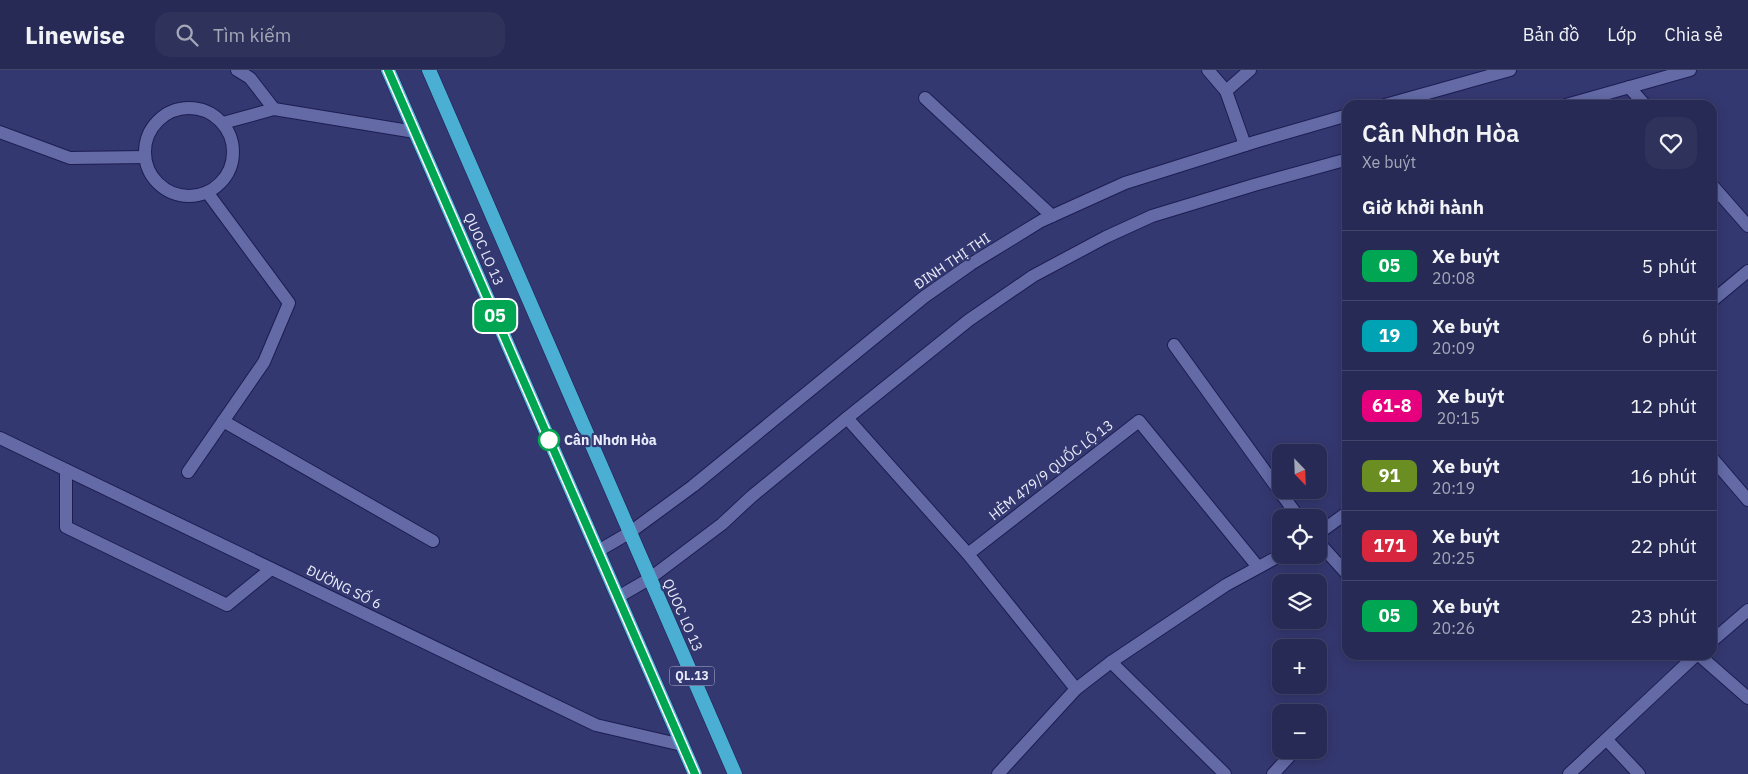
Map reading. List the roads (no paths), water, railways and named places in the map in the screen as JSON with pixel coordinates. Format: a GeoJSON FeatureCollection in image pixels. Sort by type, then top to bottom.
{"type":"FeatureCollection","features":[{"type":"Feature","properties":{"kind":"highway","name":"QUOC LO 13"},"geometry":{"type":"LineString","coordinates":[[388,70],[695,774]]}},
{"type":"Feature","properties":{"kind":"highway","name":"QUOC LO 13"},"geometry":{"type":"LineString","coordinates":[[429,70],[735,774]]}},
{"type":"Feature","properties":{"kind":"street"},"geometry":{"type":"LineString","coordinates":[[237,70],[250,78],[274,109]]}},
{"type":"Feature","properties":{"kind":"street"},"geometry":{"type":"LineString","coordinates":[[1208,70],[1226,91],[1245,145]]}},
{"type":"Feature","properties":{"kind":"street"},"geometry":{"type":"LineString","coordinates":[[1226,91],[1250,70]]}},
{"type":"Feature","properties":{"kind":"street"},"geometry":{"type":"LineString","coordinates":[[1403,100],[1510,70]]}},
{"type":"Feature","properties":{"kind":"street"},"geometry":{"type":"LineString","coordinates":[[1584,100],[1690,70]]}},
{"type":"Feature","properties":{"kind":"street"},"geometry":{"type":"LineString","coordinates":[[1629,87],[1641,100]]}},
{"type":"Feature","properties":{"kind":"street"},"geometry":{"type":"LineString","coordinates":[[925,98],[1052,216]]}},
{"type":"Feature","properties":{"kind":"street"},"geometry":{"type":"LineString","coordinates":[[190,108],[208,112],[222,123],[233,141],[233,161],[224,180],[207,192],[187,196],[167,190],[152,176],[145,157],[147,138],[157,122],[172,112],[190,108]]}},
{"type":"Feature","properties":{"kind":"street"},"geometry":{"type":"LineString","coordinates":[[222,123],[274,109],[415,132]]}},
{"type":"Feature","properties":{"kind":"street","name":"ĐINH THỊ THI"},"geometry":{"type":"LineString","coordinates":[[629,533],[694,486],[924,297],[972,264],[1041,221],[1125,183],[1245,145],[1342,118]]}},
{"type":"Feature","properties":{"kind":"street"},"geometry":{"type":"LineString","coordinates":[[0,132],[70,158],[145,157]]}},
{"type":"Feature","properties":{"kind":"street"},"geometry":{"type":"LineString","coordinates":[[649,579],[722,524],[847,418],[969,320],[1033,276],[1106,237],[1152,216],[1254,185],[1342,162]]}},
{"type":"Feature","properties":{"kind":"street"},"geometry":{"type":"LineString","coordinates":[[1717,191],[1748,226]]}},
{"type":"Feature","properties":{"kind":"street"},"geometry":{"type":"LineString","coordinates":[[188,472],[264,362],[289,303],[207,192]]}},
{"type":"Feature","properties":{"kind":"street"},"geometry":{"type":"LineString","coordinates":[[1717,297],[1748,271]]}},
{"type":"Feature","properties":{"kind":"street"},"geometry":{"type":"LineString","coordinates":[[1174,345],[1292,509]]}},
{"type":"Feature","properties":{"kind":"street"},"geometry":{"type":"LineString","coordinates":[[847,418],[968,554],[1076,689]]}},
{"type":"Feature","properties":{"kind":"street"},"geometry":{"type":"LineString","coordinates":[[223,421],[433,541]]}},
{"type":"Feature","properties":{"kind":"street","name":"HẺM 479/9 QUỐC LỘ 13"},"geometry":{"type":"LineString","coordinates":[[968,554],[1139,421],[1258,567]]}},
{"type":"Feature","properties":{"kind":"street","name":"ĐƯỜNG SỐ 6"},"geometry":{"type":"LineString","coordinates":[[0,438],[596,725],[682,745]]}},
{"type":"Feature","properties":{"kind":"street"},"geometry":{"type":"LineString","coordinates":[[1717,464],[1748,500]]}},
{"type":"Feature","properties":{"kind":"street"},"geometry":{"type":"LineString","coordinates":[[66,470],[66,527],[173,579],[227,604],[271,569]]}},
{"type":"Feature","properties":{"kind":"street"},"geometry":{"type":"LineString","coordinates":[[1327,527],[1342,516]]}},
{"type":"Feature","properties":{"kind":"street"},"geometry":{"type":"LineString","coordinates":[[598,551],[629,533]]}},
{"type":"Feature","properties":{"kind":"street"},"geometry":{"type":"LineString","coordinates":[[1327,552],[1342,568]]}},
{"type":"Feature","properties":{"kind":"street"},"geometry":{"type":"LineString","coordinates":[[998,774],[1076,689],[1111,662],[1226,585],[1272,560]]}},
{"type":"Feature","properties":{"kind":"street","name":"QUOC LO 13"},"geometry":{"type":"LineString","coordinates":[[618,597],[649,579]]}},
{"type":"Feature","properties":{"kind":"street"},"geometry":{"type":"LineString","coordinates":[[1717,637],[1748,610]]}},
{"type":"Feature","properties":{"kind":"street"},"geometry":{"type":"LineString","coordinates":[[1569,774],[1693,660]]}},
{"type":"Feature","properties":{"kind":"street"},"geometry":{"type":"LineString","coordinates":[[1704,660],[1748,698]]}},
{"type":"Feature","properties":{"kind":"street"},"geometry":{"type":"LineString","coordinates":[[1111,662],[1225,774]]}},
{"type":"Feature","properties":{"kind":"street"},"geometry":{"type":"LineString","coordinates":[[1607,740],[1639,774]]}},
{"type":"Feature","properties":{"kind":"street"},"geometry":{"type":"LineString","coordinates":[[1273,774],[1287,759]]}},
{"type":"Feature","properties":{"kind":"place","name":"Cân Nhơn Hòa"},"geometry":{"type":"Point","coordinates":[549,440]}}]}
